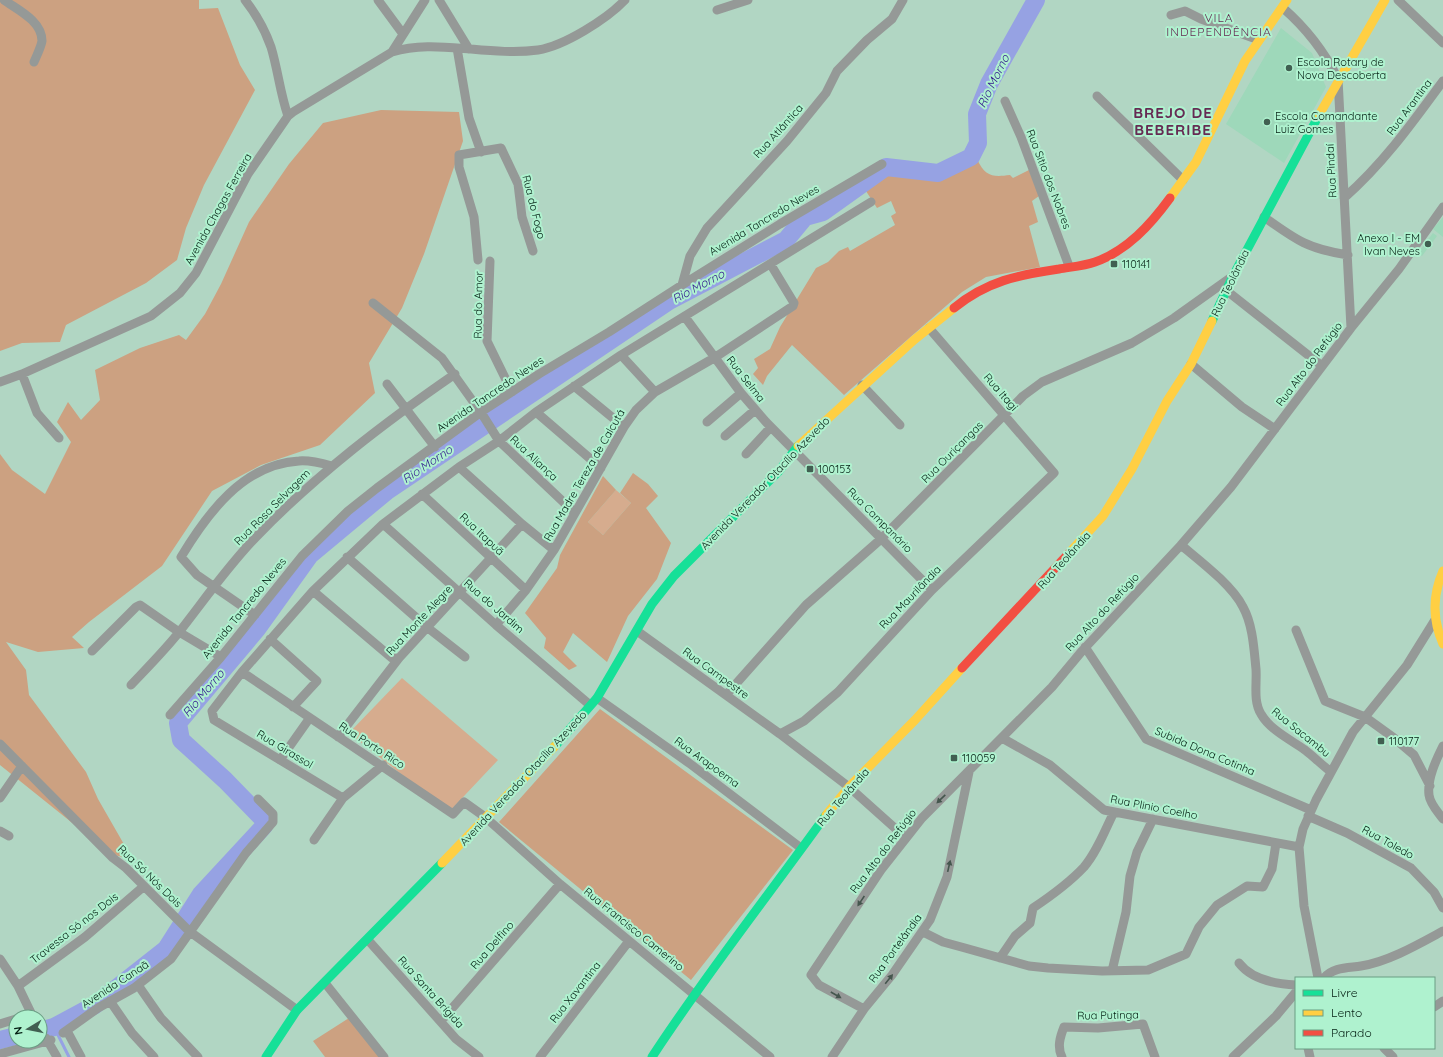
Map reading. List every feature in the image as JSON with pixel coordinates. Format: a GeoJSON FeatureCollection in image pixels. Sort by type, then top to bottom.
{"type":"FeatureCollection","features":[{"type":"Feature","properties":{"kind":"main road","name":"Rua Teolândia"},"geometry":{"type":"LineString","coordinates":[[652,1057],[694,993],[750,920],[801,848],[849,787],[915,720],[987,640],[1044,583],[1103,516],[1132,469],[1167,401],[1191,364],[1222,288],[1233,276],[1338,79],[1385,0]]}},
{"type":"Feature","properties":{"kind":"main road","name":"Avenida Vereador Otacílio Azevedo"},"geometry":{"type":"LineString","coordinates":[[266,1057],[297,1010],[368,940],[485,817],[498,807],[565,736],[597,698],[652,604],[674,576],[779,471],[794,450],[862,386],[970,295],[996,282],[1069,266],[1092,263],[1108,257],[1129,243],[1157,216],[1196,162],[1233,82],[1259,40],[1285,4]]}},
{"type":"Feature","properties":{"kind":"main road"},"geometry":{"type":"LineString","coordinates":[[1443,570],[1435,585],[1433,608],[1435,620],[1443,644]]}},
{"type":"Feature","properties":{"kind":"street"},"geometry":{"type":"LineString","coordinates":[[4,0],[36,24],[40,31],[42,41],[34,62]]}},
{"type":"Feature","properties":{"kind":"street"},"geometry":{"type":"LineString","coordinates":[[245,0],[265,31],[271,47],[280,91],[288,116]]}},
{"type":"Feature","properties":{"kind":"street"},"geometry":{"type":"LineString","coordinates":[[378,0],[403,34]]}},
{"type":"Feature","properties":{"kind":"street"},"geometry":{"type":"LineString","coordinates":[[392,52],[425,0]]}},
{"type":"Feature","properties":{"kind":"street"},"geometry":{"type":"LineString","coordinates":[[439,0],[469,49]]}},
{"type":"Feature","properties":{"kind":"street","name":"Avenida Chagas Ferreira"},"geometry":{"type":"LineString","coordinates":[[0,382],[22,374],[151,316],[180,293],[196,273],[248,174],[288,116],[392,52],[406,48],[435,46],[504,51],[540,49],[561,42],[582,31],[603,18],[626,0]]}},
{"type":"Feature","properties":{"kind":"street"},"geometry":{"type":"LineString","coordinates":[[717,10],[748,0]]}},
{"type":"Feature","properties":{"kind":"street","name":"Rua Atlântica"},"geometry":{"type":"LineString","coordinates":[[682,285],[690,256],[707,228],[787,142],[826,93],[837,72],[867,40],[892,19],[903,0]]}},
{"type":"Feature","properties":{"kind":"street"},"geometry":{"type":"LineString","coordinates":[[1398,0],[1443,43]]}},
{"type":"Feature","properties":{"kind":"street","name":"Rua Pindaí"},"geometry":{"type":"LineString","coordinates":[[1285,4],[1318,44],[1338,79],[1348,255],[1350,328]]}},
{"type":"Feature","properties":{"kind":"street"},"geometry":{"type":"LineString","coordinates":[[1171,15],[1185,11],[1201,19],[1259,40]]}},
{"type":"Feature","properties":{"kind":"street"},"geometry":{"type":"LineString","coordinates":[[457,48],[469,118],[481,152],[459,155],[459,167],[474,217],[478,260]]}},
{"type":"Feature","properties":{"kind":"street","name":"Rua Arantina"},"geometry":{"type":"LineString","coordinates":[[1344,198],[1368,176],[1384,158],[1443,81]]}},
{"type":"Feature","properties":{"kind":"street"},"geometry":{"type":"LineString","coordinates":[[1097,96],[1183,180]]}},
{"type":"Feature","properties":{"kind":"street","name":"Rua Sitio dos Nobres"},"geometry":{"type":"LineString","coordinates":[[1005,101],[1026,151],[1069,266]]}},
{"type":"Feature","properties":{"kind":"street","name":"Rua do Fogo"},"geometry":{"type":"LineString","coordinates":[[481,152],[501,148],[518,184],[522,217],[533,251]]}},
{"type":"Feature","properties":{"kind":"street","name":"Avenida Tancredo Neves"},"geometry":{"type":"LineString","coordinates":[[170,715],[221,657],[302,556],[316,541],[377,488],[512,392],[682,285],[882,164]]}},
{"type":"Feature","properties":{"kind":"street"},"geometry":{"type":"LineString","coordinates":[[242,672],[313,591],[347,557],[383,524],[422,494],[498,438],[621,355],[771,265],[871,202]]}},
{"type":"Feature","properties":{"kind":"street","name":"Rua Alto do Refúgio"},"geometry":{"type":"LineString","coordinates":[[864,1009],[819,985],[811,975],[881,870],[922,818],[1052,687],[1085,647],[1181,545],[1231,487],[1350,328],[1399,269],[1443,207]]}},
{"type":"Feature","properties":{"kind":"street"},"geometry":{"type":"LineString","coordinates":[[1264,218],[1303,244],[1323,251],[1348,255]]}},
{"type":"Feature","properties":{"kind":"street","name":"Rua do Amor"},"geometry":{"type":"LineString","coordinates":[[490,261],[487,341],[512,392]]}},
{"type":"Feature","properties":{"kind":"street","name":"Rua Madre Tereza de Calcutá"},"geometry":{"type":"LineString","coordinates":[[496,625],[526,590],[554,550],[624,427],[636,410],[655,392],[714,358],[794,306],[794,303],[771,265]]}},
{"type":"Feature","properties":{"kind":"street"},"geometry":{"type":"LineString","coordinates":[[1222,288],[1322,366]]}},
{"type":"Feature","properties":{"kind":"street","name":"Rua Ouriçangas"},"geometry":{"type":"LineString","coordinates":[[726,695],[806,605],[881,539],[1006,415],[1022,396],[1042,382],[1132,343],[1222,288]]}},
{"type":"Feature","properties":{"kind":"street","name":"Rua Aliança"},"geometry":{"type":"LineString","coordinates":[[373,303],[442,358],[455,374],[498,438],[575,513]]}},
{"type":"Feature","properties":{"kind":"street","name":"Rua Selma"},"geometry":{"type":"LineString","coordinates":[[685,317],[741,393],[755,410],[794,450]]}},
{"type":"Feature","properties":{"kind":"street","name":"Rua Itagi"},"geometry":{"type":"LineString","coordinates":[[929,328],[1006,415],[1054,473]]}},
{"type":"Feature","properties":{"kind":"street"},"geometry":{"type":"LineString","coordinates":[[621,355],[655,392]]}},
{"type":"Feature","properties":{"kind":"street"},"geometry":{"type":"LineString","coordinates":[[1191,364],[1242,407],[1275,429]]}},
{"type":"Feature","properties":{"kind":"street"},"geometry":{"type":"LineString","coordinates":[[22,374],[37,413],[59,438]]}},
{"type":"Feature","properties":{"kind":"street","name":"Rua Rosa Selvagem"},"geometry":{"type":"LineString","coordinates":[[131,685],[179,632],[214,586],[256,537],[332,466],[406,408],[455,374]]}},
{"type":"Feature","properties":{"kind":"street"},"geometry":{"type":"LineString","coordinates":[[387,384],[435,446]]}},
{"type":"Feature","properties":{"kind":"street"},"geometry":{"type":"LineString","coordinates":[[574,386],[624,427]]}},
{"type":"Feature","properties":{"kind":"street"},"geometry":{"type":"LineString","coordinates":[[862,386],[900,425]]}},
{"type":"Feature","properties":{"kind":"street"},"geometry":{"type":"LineString","coordinates":[[707,422],[741,393]]}},
{"type":"Feature","properties":{"kind":"street"},"geometry":{"type":"LineString","coordinates":[[725,436],[755,410]]}},
{"type":"Feature","properties":{"kind":"street"},"geometry":{"type":"LineString","coordinates":[[536,412],[601,468]]}},
{"type":"Feature","properties":{"kind":"street"},"geometry":{"type":"LineString","coordinates":[[746,454],[771,427]]}},
{"type":"Feature","properties":{"kind":"street","name":"Rua Campanário"},"geometry":{"type":"LineString","coordinates":[[794,450],[932,590]]}},
{"type":"Feature","properties":{"kind":"street"},"geometry":{"type":"LineString","coordinates":[[255,615],[197,575],[180,557],[229,492],[242,481],[280,464],[299,461],[332,466]]}},
{"type":"Feature","properties":{"kind":"street"},"geometry":{"type":"LineString","coordinates":[[459,467],[522,524],[554,550]]}},
{"type":"Feature","properties":{"kind":"street","name":"Rua Maurilândia"},"geometry":{"type":"LineString","coordinates":[[780,734],[804,721],[838,692],[932,590],[1054,473]]}},
{"type":"Feature","properties":{"kind":"street","name":"Rua Itapuã"},"geometry":{"type":"LineString","coordinates":[[422,494],[491,560],[526,590]]}},
{"type":"Feature","properties":{"kind":"street","name":"Rua do Jardim"},"geometry":{"type":"LineString","coordinates":[[383,524],[496,625],[590,706]]}},
{"type":"Feature","properties":{"kind":"street","name":"Rua Monte Alegre"},"geometry":{"type":"LineString","coordinates":[[338,737],[399,658],[461,593],[522,524]]}},
{"type":"Feature","properties":{"kind":"street","name":"Rua Sacambu"},"geometry":{"type":"LineString","coordinates":[[1181,545],[1210,570],[1236,597],[1244,609],[1249,622],[1254,652],[1257,683],[1256,696],[1260,714],[1274,728],[1308,752],[1331,772]]}},
{"type":"Feature","properties":{"kind":"street"},"geometry":{"type":"LineString","coordinates":[[347,557],[428,628],[464,657]]}},
{"type":"Feature","properties":{"kind":"street"},"geometry":{"type":"LineString","coordinates":[[313,591],[392,658],[399,658]]}},
{"type":"Feature","properties":{"kind":"street"},"geometry":{"type":"LineString","coordinates":[[92,651],[136,607],[140,606],[179,632],[221,657]]}},
{"type":"Feature","properties":{"kind":"street"},"geometry":{"type":"LineString","coordinates":[[1315,976],[1304,906],[1299,847],[1303,829],[1309,813],[1353,732],[1407,665],[1435,620]]}},
{"type":"Feature","properties":{"kind":"street"},"geometry":{"type":"LineString","coordinates":[[1296,630],[1325,701],[1365,717],[1414,755],[1430,786]]}},
{"type":"Feature","properties":{"kind":"street","name":"Rua Campestre"},"geometry":{"type":"LineString","coordinates":[[637,631],[780,734],[849,787],[906,838]]}},
{"type":"Feature","properties":{"kind":"street"},"geometry":{"type":"LineString","coordinates":[[270,639],[317,681],[293,707]]}},
{"type":"Feature","properties":{"kind":"street","name":"Subida Dona Cotinha"},"geometry":{"type":"LineString","coordinates":[[1085,647],[1146,739],[1309,813]]}},
{"type":"Feature","properties":{"kind":"street","name":"Rua Porto Rico"},"geometry":{"type":"LineString","coordinates":[[242,672],[309,719],[383,766],[453,814],[464,802],[485,817]]}},
{"type":"Feature","properties":{"kind":"street","name":"Rua Girassol"},"geometry":{"type":"LineString","coordinates":[[242,672],[212,711],[214,720],[343,798]]}},
{"type":"Feature","properties":{"kind":"street","name":"Rua Arapoema"},"geometry":{"type":"LineString","coordinates":[[597,698],[689,763],[801,848]]}},
{"type":"Feature","properties":{"kind":"street"},"geometry":{"type":"LineString","coordinates":[[280,760],[309,719]]}},
{"type":"Feature","properties":{"kind":"street","name":"Rua Plinio Coelho"},"geometry":{"type":"LineString","coordinates":[[1002,738],[1050,765],[1104,810],[1299,847]]}},
{"type":"Feature","properties":{"kind":"street","name":"Rua Só Nós Dois"},"geometry":{"type":"LineString","coordinates":[[0,744],[190,932],[297,1010]]}},
{"type":"Feature","properties":{"kind":"street"},"geometry":{"type":"LineString","coordinates":[[1443,746],[1432,773],[1429,795],[1431,802],[1443,820]]}},
{"type":"Feature","properties":{"kind":"street"},"geometry":{"type":"LineString","coordinates":[[0,798],[22,766]]}},
{"type":"Feature","properties":{"kind":"street"},"geometry":{"type":"LineString","coordinates":[[314,840],[343,798],[383,766]]}},
{"type":"Feature","properties":{"kind":"street","name":"Rua Portelândia"},"geometry":{"type":"LineString","coordinates":[[832,1057],[864,1009],[892,975],[930,920],[947,877],[969,772]]}},
{"type":"Feature","properties":{"kind":"street","name":"Avenida Canaã"},"geometry":{"type":"LineString","coordinates":[[81,1057],[65,1032],[98,1008],[138,985],[171,959],[246,853],[273,822],[273,814],[258,799]]}},
{"type":"Feature","properties":{"kind":"street"},"geometry":{"type":"LineString","coordinates":[[1000,958],[1015,936],[1030,923],[1033,908],[1064,886],[1085,867],[1095,851],[1114,812]]}},
{"type":"Feature","properties":{"kind":"street","name":"Rua Toledo"},"geometry":{"type":"LineString","coordinates":[[1309,813],[1412,868],[1434,892],[1443,908]]}},
{"type":"Feature","properties":{"kind":"street","name":"Rua Francisco Camerino"},"geometry":{"type":"LineString","coordinates":[[485,817],[560,884],[770,1057]]}},
{"type":"Feature","properties":{"kind":"street"},"geometry":{"type":"LineString","coordinates":[[1112,971],[1126,912],[1130,876],[1137,852],[1153,820]]}},
{"type":"Feature","properties":{"kind":"street"},"geometry":{"type":"LineString","coordinates":[[0,831],[9,836]]}},
{"type":"Feature","properties":{"kind":"street"},"geometry":{"type":"LineString","coordinates":[[923,932],[943,942],[1029,966],[1112,971],[1148,970],[1186,954],[1199,927],[1217,905],[1247,886],[1262,887],[1272,869],[1276,843]]}},
{"type":"Feature","properties":{"kind":"street","name":"Rua Delfino"},"geometry":{"type":"LineString","coordinates":[[441,1022],[560,884]]}},
{"type":"Feature","properties":{"kind":"street","name":"Travessa Só nos Dois"},"geometry":{"type":"LineString","coordinates":[[18,986],[85,937],[143,887]]}},
{"type":"Feature","properties":{"kind":"street"},"geometry":{"type":"LineString","coordinates":[[1325,977],[1334,971],[1375,962],[1412,947],[1443,931]]}},
{"type":"Feature","properties":{"kind":"street","name":"Rua Santa Brígida"},"geometry":{"type":"LineString","coordinates":[[368,940],[456,1039],[479,1057]]}},
{"type":"Feature","properties":{"kind":"street","name":"Rua Xavantina"},"geometry":{"type":"LineString","coordinates":[[540,1057],[629,941]]}},
{"type":"Feature","properties":{"kind":"street"},"geometry":{"type":"LineString","coordinates":[[0,959],[18,986],[30,1009]]}},
{"type":"Feature","properties":{"kind":"street"},"geometry":{"type":"LineString","coordinates":[[1239,963],[1250,974],[1266,981],[1295,985]]}},
{"type":"Feature","properties":{"kind":"street"},"geometry":{"type":"LineString","coordinates":[[325,983],[384,1057]]}},
{"type":"Feature","properties":{"kind":"street"},"geometry":{"type":"LineString","coordinates":[[138,985],[161,1018],[198,1057]]}},
{"type":"Feature","properties":{"kind":"street"},"geometry":{"type":"LineString","coordinates":[[1233,1057],[1276,1016],[1295,993]]}},
{"type":"Feature","properties":{"kind":"street"},"geometry":{"type":"LineString","coordinates":[[110,1001],[132,1033],[154,1057]]}},
{"type":"Feature","properties":{"kind":"street","name":"Rua Putinga"},"geometry":{"type":"LineString","coordinates":[[1062,1057],[1059,1050],[1060,1037],[1064,1027],[1098,1028],[1143,1024],[1155,1057]]}},
{"type":"Feature","properties":{"kind":"street"},"geometry":{"type":"LineString","coordinates":[[4,1054],[48,1040],[57,1057]]}},
{"type":"Feature","properties":{"kind":"street"},"geometry":{"type":"LineString","coordinates":[[1385,1049],[1393,1057]]}},
{"type":"Feature","properties":{"kind":"shaded area"},"geometry":{"type":"Polygon","coordinates":[[[0,0],[199,0],[199,9],[218,8],[240,65],[255,90],[204,185],[186,228],[177,260],[146,283],[66,325],[60,342],[22,343],[0,351],[0,0]]]}},
{"type":"Feature","properties":{"kind":"shaded area"},"geometry":{"type":"Polygon","coordinates":[[[1281,28],[1312,53],[1326,87],[1284,163],[1226,124],[1281,28]]]}},
{"type":"Feature","properties":{"kind":"shaded area"},"geometry":{"type":"Polygon","coordinates":[[[381,110],[459,112],[463,141],[424,254],[402,308],[369,363],[375,393],[320,445],[261,465],[212,491],[162,566],[89,622],[72,637],[84,648],[38,652],[6,642],[26,670],[29,695],[86,772],[98,799],[133,860],[111,854],[0,765],[0,454],[12,470],[45,494],[71,442],[57,422],[68,402],[81,420],[100,400],[95,370],[140,348],[179,335],[186,340],[205,314],[221,284],[249,222],[289,164],[323,123],[381,110]]]}},
{"type":"Feature","properties":{"kind":"shaded area"},"geometry":{"type":"Polygon","coordinates":[[[977,159],[986,172],[994,176],[1010,175],[1013,178],[1029,170],[1039,196],[1032,201],[1038,222],[1029,226],[1040,267],[986,277],[962,292],[844,395],[792,345],[767,376],[763,385],[753,374],[758,368],[754,359],[770,349],[780,327],[816,268],[828,262],[839,251],[848,247],[850,251],[895,225],[891,216],[896,213],[891,201],[877,208],[864,188],[888,171],[936,177],[977,159]]]}},
{"type":"Feature","properties":{"kind":"shaded area"},"geometry":{"type":"Polygon","coordinates":[[[1443,217],[1443,237],[1433,229],[1443,217]]]}},
{"type":"Feature","properties":{"kind":"shaded area","name":"Anexo I - EM Ivan Neves"},"geometry":{"type":"Polygon","coordinates":[[[1433,233],[1437,236],[1422,256],[1418,253],[1433,233]]]}},
{"type":"Feature","properties":{"kind":"shaded area"},"geometry":{"type":"Polygon","coordinates":[[[633,473],[648,484],[658,496],[646,508],[671,543],[657,579],[628,616],[607,662],[573,633],[563,652],[577,666],[569,670],[544,648],[546,638],[525,613],[557,568],[560,555],[603,476],[616,490],[588,522],[603,535],[631,503],[620,493],[633,473]]]}},
{"type":"Feature","properties":{"kind":"shaded area"},"geometry":{"type":"Polygon","coordinates":[[[616,490],[631,503],[603,535],[588,522],[616,490]]]}},
{"type":"Feature","properties":{"kind":"shaded area"},"geometry":{"type":"Polygon","coordinates":[[[402,678],[498,760],[449,812],[349,733],[402,678]]]}},
{"type":"Feature","properties":{"kind":"shaded area"},"geometry":{"type":"Polygon","coordinates":[[[600,709],[793,850],[691,980],[499,822],[600,709]]]}},
{"type":"Feature","properties":{"kind":"shaded area"},"geometry":{"type":"Polygon","coordinates":[[[349,1018],[380,1057],[325,1057],[313,1041],[349,1018]]]}},
{"type":"Feature","properties":{"kind":"waterway","name":"Rio Morno"},"geometry":{"type":"LineString","coordinates":[[48,1029],[95,1005],[166,949],[201,894],[264,826],[265,821],[225,780],[181,740],[178,723],[257,629],[310,555],[387,491],[669,301],[786,240],[805,217],[823,212],[886,167],[938,173],[971,157],[978,143],[977,114],[989,84],[1036,0]]}},
{"type":"Feature","properties":{"kind":"waterway"},"geometry":{"type":"LineString","coordinates":[[54,1027],[69,1057]]}},
{"type":"Feature","properties":{"kind":"waterway","name":"Rio Morno"},"geometry":{"type":"LineString","coordinates":[[0,1040],[8,1038]]}},
{"type":"Feature","properties":{"kind":"traffic: fast"},"geometry":{"type":"LineString","coordinates":[[1212,321],[1233,276],[1319,115]]}},
{"type":"Feature","properties":{"kind":"traffic: fast"},"geometry":{"type":"LineString","coordinates":[[555,746],[597,698],[652,604],[674,576],[779,471],[798,446]]}},
{"type":"Feature","properties":{"kind":"traffic: fast"},"geometry":{"type":"LineString","coordinates":[[652,1057],[715,965],[826,815]]}},
{"type":"Feature","properties":{"kind":"traffic: fast"},"geometry":{"type":"LineString","coordinates":[[266,1057],[297,1010],[442,863]]}},
{"type":"Feature","properties":{"kind":"traffic: slow"},"geometry":{"type":"LineString","coordinates":[[1170,198],[1196,162],[1245,61],[1287,0]]}},
{"type":"Feature","properties":{"kind":"traffic: slow"},"geometry":{"type":"LineString","coordinates":[[1319,115],[1385,0]]}},
{"type":"Feature","properties":{"kind":"traffic: slow"},"geometry":{"type":"LineString","coordinates":[[798,446],[914,340],[954,308]]}},
{"type":"Feature","properties":{"kind":"traffic: slow"},"geometry":{"type":"LineString","coordinates":[[1070,552],[1103,516],[1132,469],[1167,401],[1191,364],[1212,321]]}},
{"type":"Feature","properties":{"kind":"traffic: slow"},"geometry":{"type":"LineString","coordinates":[[1443,571],[1439,580],[1435,598],[1435,617],[1439,635],[1443,644]]}},
{"type":"Feature","properties":{"kind":"traffic: slow"},"geometry":{"type":"LineString","coordinates":[[826,815],[849,787],[915,720],[962,668]]}},
{"type":"Feature","properties":{"kind":"traffic: slow"},"geometry":{"type":"LineString","coordinates":[[442,863],[555,746]]}},
{"type":"Feature","properties":{"kind":"traffic: jam"},"geometry":{"type":"LineString","coordinates":[[954,308],[966,299],[991,285],[1016,277],[1095,262],[1107,257],[1118,251],[1137,236],[1170,198]]}},
{"type":"Feature","properties":{"kind":"traffic: jam"},"geometry":{"type":"LineString","coordinates":[[962,668],[1070,552]]}},
{"type":"Feature","properties":{"kind":"place","name":"Escola Rotary de Nova Descoberta"},"geometry":{"type":"Point","coordinates":[1289,68]}},
{"type":"Feature","properties":{"kind":"place","name":"Escola Comandante Luiz Gomes"},"geometry":{"type":"Point","coordinates":[1267,122]}},
{"type":"Feature","properties":{"kind":"place","name":"Anexo I - EM Ivan Neves"},"geometry":{"type":"Point","coordinates":[1428,244]}},
{"type":"Feature","properties":{"kind":"place","name":"110141"},"geometry":{"type":"Point","coordinates":[1114,264]}},
{"type":"Feature","properties":{"kind":"place","name":"100153"},"geometry":{"type":"Point","coordinates":[810,469]}},
{"type":"Feature","properties":{"kind":"place","name":"110177"},"geometry":{"type":"Point","coordinates":[1381,741]}},
{"type":"Feature","properties":{"kind":"place","name":"110059"},"geometry":{"type":"Point","coordinates":[954,758]}},
{"type":"Feature","properties":{"kind":"district","name":"VILA INDEPENDÊNCIA"},"geometry":{"type":"Point","coordinates":[1219,24]}},
{"type":"Feature","properties":{"kind":"district","name":"BREJO DE BEBERIBE"},"geometry":{"type":"Point","coordinates":[1173,120]}}]}
